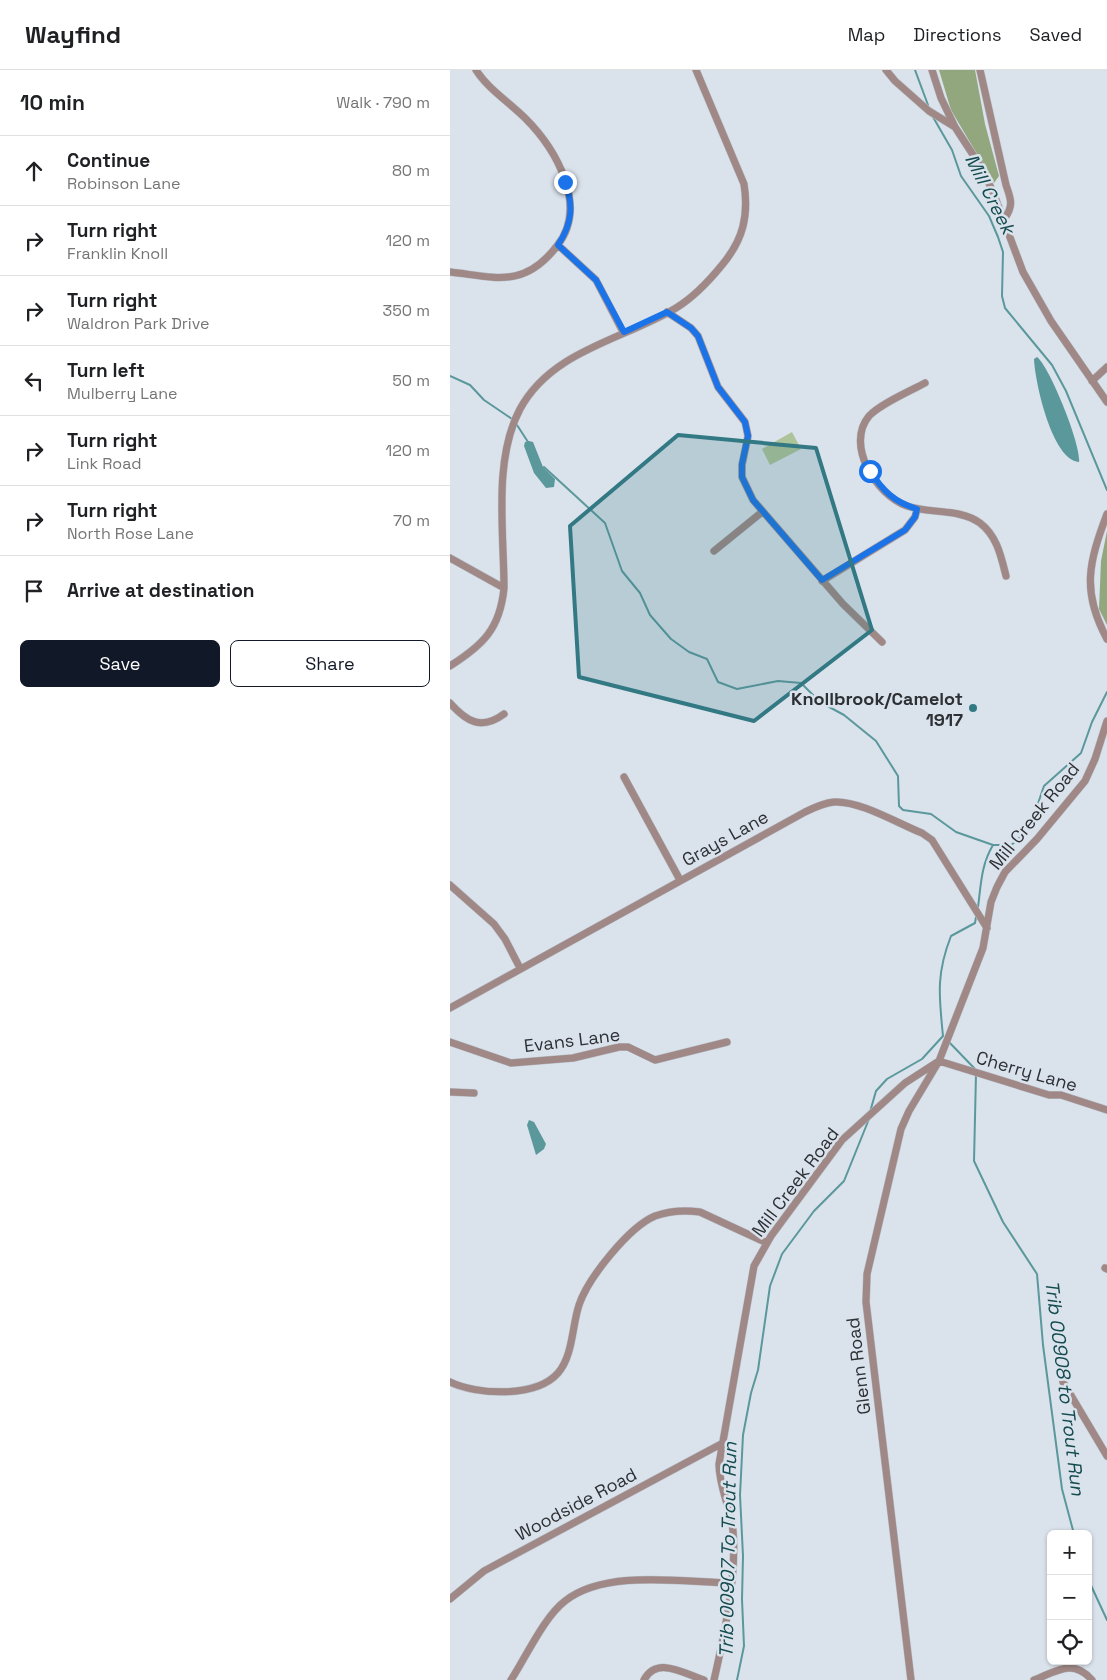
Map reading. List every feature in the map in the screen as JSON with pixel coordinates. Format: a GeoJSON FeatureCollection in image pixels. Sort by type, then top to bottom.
{"type":"FeatureCollection","features":[{"type":"Feature","properties":{"kind":"street"},"geometry":{"type":"LineString","coordinates":[[450,272],[508,279],[539,264],[558,245],[569,223],[571,204],[568,191],[556,162],[539,133],[526,118],[487,84],[476,70]]}},
{"type":"Feature","properties":{"kind":"street"},"geometry":{"type":"LineString","coordinates":[[450,666],[476,650],[490,633],[502,607],[504,588],[503,466],[514,427],[528,396],[544,377],[624,332],[667,312],[696,293],[712,278],[738,242],[746,221],[746,201],[741,174],[696,70]]}},
{"type":"Feature","properties":{"kind":"street"},"geometry":{"type":"LineString","coordinates":[[886,70],[895,81],[930,111],[955,127]]}},
{"type":"Feature","properties":{"kind":"street"},"geometry":{"type":"LineString","coordinates":[[932,70],[941,98],[955,127],[981,167],[1004,219],[1023,272],[1051,321],[1107,402]]}},
{"type":"Feature","properties":{"kind":"street"},"geometry":{"type":"LineString","coordinates":[[980,70],[1011,200],[1011,210],[1004,219]]}},
{"type":"Feature","properties":{"kind":"street"},"geometry":{"type":"LineString","coordinates":[[558,245],[596,280],[624,332]]}},
{"type":"Feature","properties":{"kind":"street"},"geometry":{"type":"LineString","coordinates":[[667,312],[691,328],[698,336],[718,387],[745,422],[748,436],[742,464],[742,477],[746,488],[762,512],[859,622],[882,642]]}},
{"type":"Feature","properties":{"kind":"street"},"geometry":{"type":"LineString","coordinates":[[1092,381],[1107,367]]}},
{"type":"Feature","properties":{"kind":"street"},"geometry":{"type":"LineString","coordinates":[[925,383],[870,415],[864,424],[861,443],[865,461],[883,490],[895,500],[917,509],[959,514],[979,522],[993,538],[1006,576]]}},
{"type":"Feature","properties":{"kind":"street"},"geometry":{"type":"LineString","coordinates":[[822,580],[905,530],[915,517],[917,509]]}},
{"type":"Feature","properties":{"kind":"street"},"geometry":{"type":"LineString","coordinates":[[714,551],[762,512]]}},
{"type":"Feature","properties":{"kind":"street"},"geometry":{"type":"LineString","coordinates":[[1107,514],[1091,558],[1090,581],[1096,614],[1107,639]]}},
{"type":"Feature","properties":{"kind":"street"},"geometry":{"type":"LineString","coordinates":[[450,558],[504,588]]}},
{"type":"Feature","properties":{"kind":"street"},"geometry":{"type":"LineString","coordinates":[[450,702],[465,718],[477,722],[490,721],[504,714]]}},
{"type":"Feature","properties":{"kind":"street","name":"Mill Creek Road"},"geometry":{"type":"LineString","coordinates":[[714,1680],[724,1638],[733,1528],[720,1487],[719,1464],[721,1444],[753,1272],[767,1243],[842,1140],[906,1083],[939,1061],[983,948],[991,902],[1005,872],[1037,839],[1085,781],[1096,759],[1107,721]]}},
{"type":"Feature","properties":{"kind":"street"},"geometry":{"type":"LineString","coordinates":[[624,777],[680,880]]}},
{"type":"Feature","properties":{"kind":"street","name":"Grays Lane"},"geometry":{"type":"LineString","coordinates":[[450,1008],[680,880],[822,804],[836,802],[852,804],[932,840],[987,928]]}},
{"type":"Feature","properties":{"kind":"street"},"geometry":{"type":"LineString","coordinates":[[450,885],[494,924],[505,939],[520,968]]}},
{"type":"Feature","properties":{"kind":"street","name":"Evans Lane"},"geometry":{"type":"LineString","coordinates":[[450,1042],[511,1063],[573,1058],[620,1047],[628,1047],[655,1060],[728,1042]]}},
{"type":"Feature","properties":{"kind":"street","name":"Cherry Lane"},"geometry":{"type":"LineString","coordinates":[[939,1061],[1049,1095],[1061,1095],[1107,1110]]}},
{"type":"Feature","properties":{"kind":"street","name":"Glenn Road"},"geometry":{"type":"LineString","coordinates":[[910,1680],[866,1302],[866,1286],[902,1129],[909,1111],[939,1061]]}},
{"type":"Feature","properties":{"kind":"street"},"geometry":{"type":"LineString","coordinates":[[450,1092],[474,1093]]}},
{"type":"Feature","properties":{"kind":"street"},"geometry":{"type":"LineString","coordinates":[[450,1382],[472,1390],[500,1393],[530,1388],[549,1382],[566,1362],[579,1305],[585,1290],[630,1234],[655,1216],[687,1210],[700,1212],[767,1243]]}},
{"type":"Feature","properties":{"kind":"street"},"geometry":{"type":"LineString","coordinates":[[1063,1382],[1107,1456]]}},
{"type":"Feature","properties":{"kind":"street","name":"Woodside Road"},"geometry":{"type":"LineString","coordinates":[[450,1599],[484,1571],[721,1444]]}},
{"type":"Feature","properties":{"kind":"street"},"geometry":{"type":"LineString","coordinates":[[511,1680],[540,1632],[565,1601],[589,1587],[617,1580],[730,1583]]}},
{"type":"Feature","properties":{"kind":"street"},"geometry":{"type":"LineString","coordinates":[[644,1680],[648,1672],[656,1667],[664,1667],[704,1680]]}},
{"type":"Feature","properties":{"kind":"street"},"geometry":{"type":"LineString","coordinates":[[1034,1680],[1066,1668],[1076,1667],[1084,1671],[1092,1680]]}},
{"type":"Feature","properties":{"kind":"highlighted area"},"geometry":{"type":"Polygon","coordinates":[[[678,435],[816,448],[872,630],[754,721],[579,677],[570,526],[678,435]]]}},
{"type":"Feature","properties":{"kind":"green space"},"geometry":{"type":"Polygon","coordinates":[[[939,70],[975,70],[985,124],[999,176],[994,183],[951,110],[939,70]]]}},
{"type":"Feature","properties":{"kind":"green space"},"geometry":{"type":"Polygon","coordinates":[[[792,432],[801,449],[770,465],[762,449],[792,432]]]}},
{"type":"Feature","properties":{"kind":"green space"},"geometry":{"type":"Polygon","coordinates":[[[1107,531],[1107,625],[1099,609],[1101,561],[1107,531]]]}},
{"type":"Feature","properties":{"kind":"water"},"geometry":{"type":"Polygon","coordinates":[[[1037,357],[1043,364],[1064,408],[1076,441],[1079,462],[1069,458],[1053,435],[1038,385],[1034,359],[1037,357]]]}},
{"type":"Feature","properties":{"kind":"water"},"geometry":{"type":"Polygon","coordinates":[[[525,442],[533,442],[543,467],[555,479],[554,487],[546,488],[534,473],[524,446],[525,442]]]}},
{"type":"Feature","properties":{"kind":"water"},"geometry":{"type":"Polygon","coordinates":[[[529,1120],[534,1122],[546,1144],[544,1149],[536,1155],[527,1125],[529,1120]]]}},
{"type":"Feature","properties":{"kind":"waterway","name":"Mill Creek"},"geometry":{"type":"LineString","coordinates":[[915,70],[928,105]]}},
{"type":"Feature","properties":{"kind":"waterway","name":"Mill Creek"},"geometry":{"type":"LineString","coordinates":[[933,117],[952,150],[961,176],[989,216],[998,237],[1003,252],[1002,296],[1005,308],[1052,365],[1066,391],[1107,490]]}},
{"type":"Feature","properties":{"kind":"waterway"},"geometry":{"type":"LineString","coordinates":[[450,376],[470,385],[484,400],[512,419]]}},
{"type":"Feature","properties":{"kind":"waterway"},"geometry":{"type":"LineString","coordinates":[[517,425],[528,442]]}},
{"type":"Feature","properties":{"kind":"waterway"},"geometry":{"type":"LineString","coordinates":[[544,467],[605,523],[622,571],[640,593],[650,615],[671,639],[689,652],[707,659],[718,682],[737,689],[778,681],[801,683],[820,702],[844,715],[876,741],[898,776],[899,806],[903,810],[931,814],[956,832],[993,845],[1011,845],[1018,840],[1035,812],[1044,786],[1081,753],[1092,722],[1107,692]]}},
{"type":"Feature","properties":{"kind":"waterway","name":"Trib 00907 To Trout Run"},"geometry":{"type":"LineString","coordinates":[[978,907],[984,868],[993,845]]}},
{"type":"Feature","properties":{"kind":"waterway","name":"Trib 00907 To Trout Run"},"geometry":{"type":"LineString","coordinates":[[870,1112],[876,1091],[887,1079],[922,1059],[943,1036],[940,985],[946,950],[951,936],[975,923],[976,917]]}},
{"type":"Feature","properties":{"kind":"waterway","name":"Trib 00908 to Trout Run"},"geometry":{"type":"LineString","coordinates":[[948,1041],[976,1070]]}},
{"type":"Feature","properties":{"kind":"waterway","name":"Trib 00908 to Trout Run"},"geometry":{"type":"LineString","coordinates":[[976,1074],[974,1161],[1003,1222],[1037,1274],[1043,1345],[1062,1489],[1073,1530]]}},
{"type":"Feature","properties":{"kind":"waterway","name":"Trib 00907 To Trout Run"},"geometry":{"type":"LineString","coordinates":[[737,1680],[744,1646],[740,1495],[743,1435],[751,1393],[758,1370],[770,1286],[782,1254],[814,1211],[844,1181],[869,1119]]}},
{"type":"Feature","properties":{"kind":"waterway","name":"Trib 00908 to Trout Run"},"geometry":{"type":"LineString","coordinates":[[1092,1588],[1107,1620]]}},
{"type":"Feature","properties":{"kind":"place","name":"Knollbrook/Camelot 1917"},"geometry":{"type":"Point","coordinates":[973,708]}},
{"type":"Feature","properties":{"kind":"route"},"geometry":{"type":"LineString","coordinates":[[565,182],[570,198],[571,210],[566,231],[558,245],[596,280],[624,332],[667,312],[695,332],[700,340],[711,373],[718,387],[747,426],[748,436],[742,464],[742,477],[746,488],[762,512],[800,558],[822,580],[905,530],[915,517],[917,509],[904,505],[890,496],[883,490],[870,471]]}}]}
